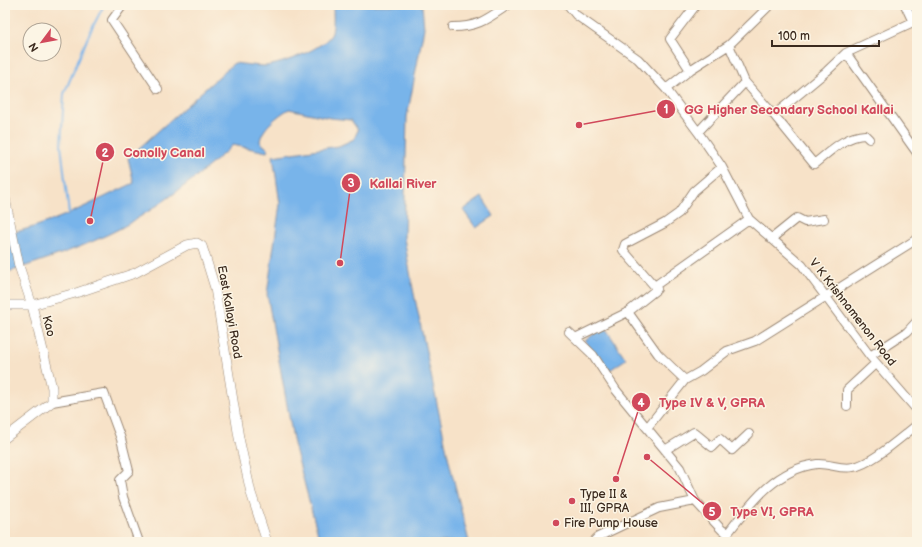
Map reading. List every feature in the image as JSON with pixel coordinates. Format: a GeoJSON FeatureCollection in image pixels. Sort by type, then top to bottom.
{"type":"FeatureCollection","features":[{"type":"Feature","properties":{"kind":"street"},"geometry":{"type":"LineString","coordinates":[[122,5],[112,20],[158,89]]}},
{"type":"Feature","properties":{"kind":"street"},"geometry":{"type":"LineString","coordinates":[[453,27],[471,27],[489,18],[508,5]]}},
{"type":"Feature","properties":{"kind":"street","name":"V K Krishnamenon Road"},"geometry":{"type":"LineString","coordinates":[[568,5],[576,15],[638,59],[666,90],[722,167],[749,220],[802,265],[870,356],[917,410]]}},
{"type":"Feature","properties":{"kind":"street"},"geometry":{"type":"LineString","coordinates":[[690,70],[670,39],[696,5]]}},
{"type":"Feature","properties":{"kind":"street"},"geometry":{"type":"LineString","coordinates":[[666,90],[690,70],[729,45],[770,5]]}},
{"type":"Feature","properties":{"kind":"street"},"geometry":{"type":"LineString","coordinates":[[774,115],[828,71],[846,53],[913,22],[905,5]]}},
{"type":"Feature","properties":{"kind":"street"},"geometry":{"type":"LineString","coordinates":[[729,45],[745,82],[814,164],[827,152],[853,136],[865,135],[869,139]]}},
{"type":"Feature","properties":{"kind":"street"},"geometry":{"type":"LineString","coordinates":[[846,53],[917,153]]}},
{"type":"Feature","properties":{"kind":"street"},"geometry":{"type":"LineString","coordinates":[[698,132],[745,82]]}},
{"type":"Feature","properties":{"kind":"street"},"geometry":{"type":"LineString","coordinates":[[722,167],[694,191],[679,213],[665,223],[625,244],[622,250],[656,285],[658,289],[628,312],[572,335],[593,355],[616,390],[680,468],[695,501],[722,530],[728,533]]}},
{"type":"Feature","properties":{"kind":"street","name":"Kao"},"geometry":{"type":"LineString","coordinates":[[5,198],[19,266],[32,305],[52,388],[52,402]]}},
{"type":"Feature","properties":{"kind":"street"},"geometry":{"type":"LineString","coordinates":[[771,239],[797,218],[805,222],[824,219]]}},
{"type":"Feature","properties":{"kind":"street"},"geometry":{"type":"LineString","coordinates":[[656,285],[749,220]]}},
{"type":"Feature","properties":{"kind":"street"},"geometry":{"type":"LineString","coordinates":[[647,428],[685,380],[701,371],[727,352],[755,341],[917,239]]}},
{"type":"Feature","properties":{"kind":"street","name":"East Kallayi Road"},"geometry":{"type":"LineString","coordinates":[[5,305],[32,305],[79,292],[134,273],[192,243],[197,243],[202,246],[215,288],[238,430],[251,493],[267,542]]}},
{"type":"Feature","properties":{"kind":"street"},"geometry":{"type":"LineString","coordinates":[[628,312],[658,354],[685,380]]}},
{"type":"Feature","properties":{"kind":"street"},"geometry":{"type":"LineString","coordinates":[[870,356],[907,332],[917,321]]}},
{"type":"Feature","properties":{"kind":"street"},"geometry":{"type":"LineString","coordinates":[[846,406],[847,390],[876,363]]}},
{"type":"Feature","properties":{"kind":"street"},"geometry":{"type":"LineString","coordinates":[[5,438],[52,402],[104,393],[121,439],[129,471],[120,480],[123,497],[139,542]]}},
{"type":"Feature","properties":{"kind":"street"},"geometry":{"type":"LineString","coordinates":[[726,542],[728,533],[759,494],[788,473],[817,464],[854,467],[877,456],[917,426]]}},
{"type":"Feature","properties":{"kind":"street"},"geometry":{"type":"LineString","coordinates":[[665,450],[694,432],[712,447],[720,439],[732,450],[749,434]]}},
{"type":"Feature","properties":{"kind":"street"},"geometry":{"type":"LineString","coordinates":[[593,542],[598,537],[659,508],[695,501]]}},
{"type":"Feature","properties":{"kind":"water"},"geometry":{"type":"Polygon","coordinates":[[[333,5],[422,5],[424,28],[407,117],[404,238],[413,289],[449,461],[469,542],[320,542],[294,444],[267,294],[280,204],[273,156],[339,146],[354,139],[358,130],[351,120],[330,118],[289,109],[275,119],[263,132],[260,142],[268,149],[267,152],[233,145],[180,190],[121,228],[79,247],[5,273],[5,234],[55,219],[134,183],[128,158],[234,63],[261,66],[272,65],[281,63],[312,50],[328,39],[332,33],[333,5]]]}},
{"type":"Feature","properties":{"kind":"water"},"geometry":{"type":"Polygon","coordinates":[[[482,197],[494,216],[476,228],[463,210],[482,197]]]}},
{"type":"Feature","properties":{"kind":"water"},"geometry":{"type":"Polygon","coordinates":[[[604,326],[626,359],[607,372],[585,341],[604,326]]]}},
{"type":"Feature","properties":{"kind":"waterway"},"geometry":{"type":"LineString","coordinates":[[69,214],[61,145],[64,94],[90,32],[104,5]]}},
{"type":"Feature","properties":{"kind":"place","name":"GG Higher Secondary School Kallai"},"geometry":{"type":"Point","coordinates":[579,125]}},
{"type":"Feature","properties":{"kind":"place","name":"Conolly Canal"},"geometry":{"type":"Point","coordinates":[90,221]}},
{"type":"Feature","properties":{"kind":"place","name":"Kallai River"},"geometry":{"type":"Point","coordinates":[340,263]}},
{"type":"Feature","properties":{"kind":"place","name":"Type VI, GPRA"},"geometry":{"type":"Point","coordinates":[647,457]}},
{"type":"Feature","properties":{"kind":"place","name":"Type IV & V, GPRA"},"geometry":{"type":"Point","coordinates":[616,479]}},
{"type":"Feature","properties":{"kind":"place","name":"Type II & III, GPRA"},"geometry":{"type":"Point","coordinates":[572,501]}},
{"type":"Feature","properties":{"kind":"place","name":"Fire Pump House"},"geometry":{"type":"Point","coordinates":[556,523]}}]}
